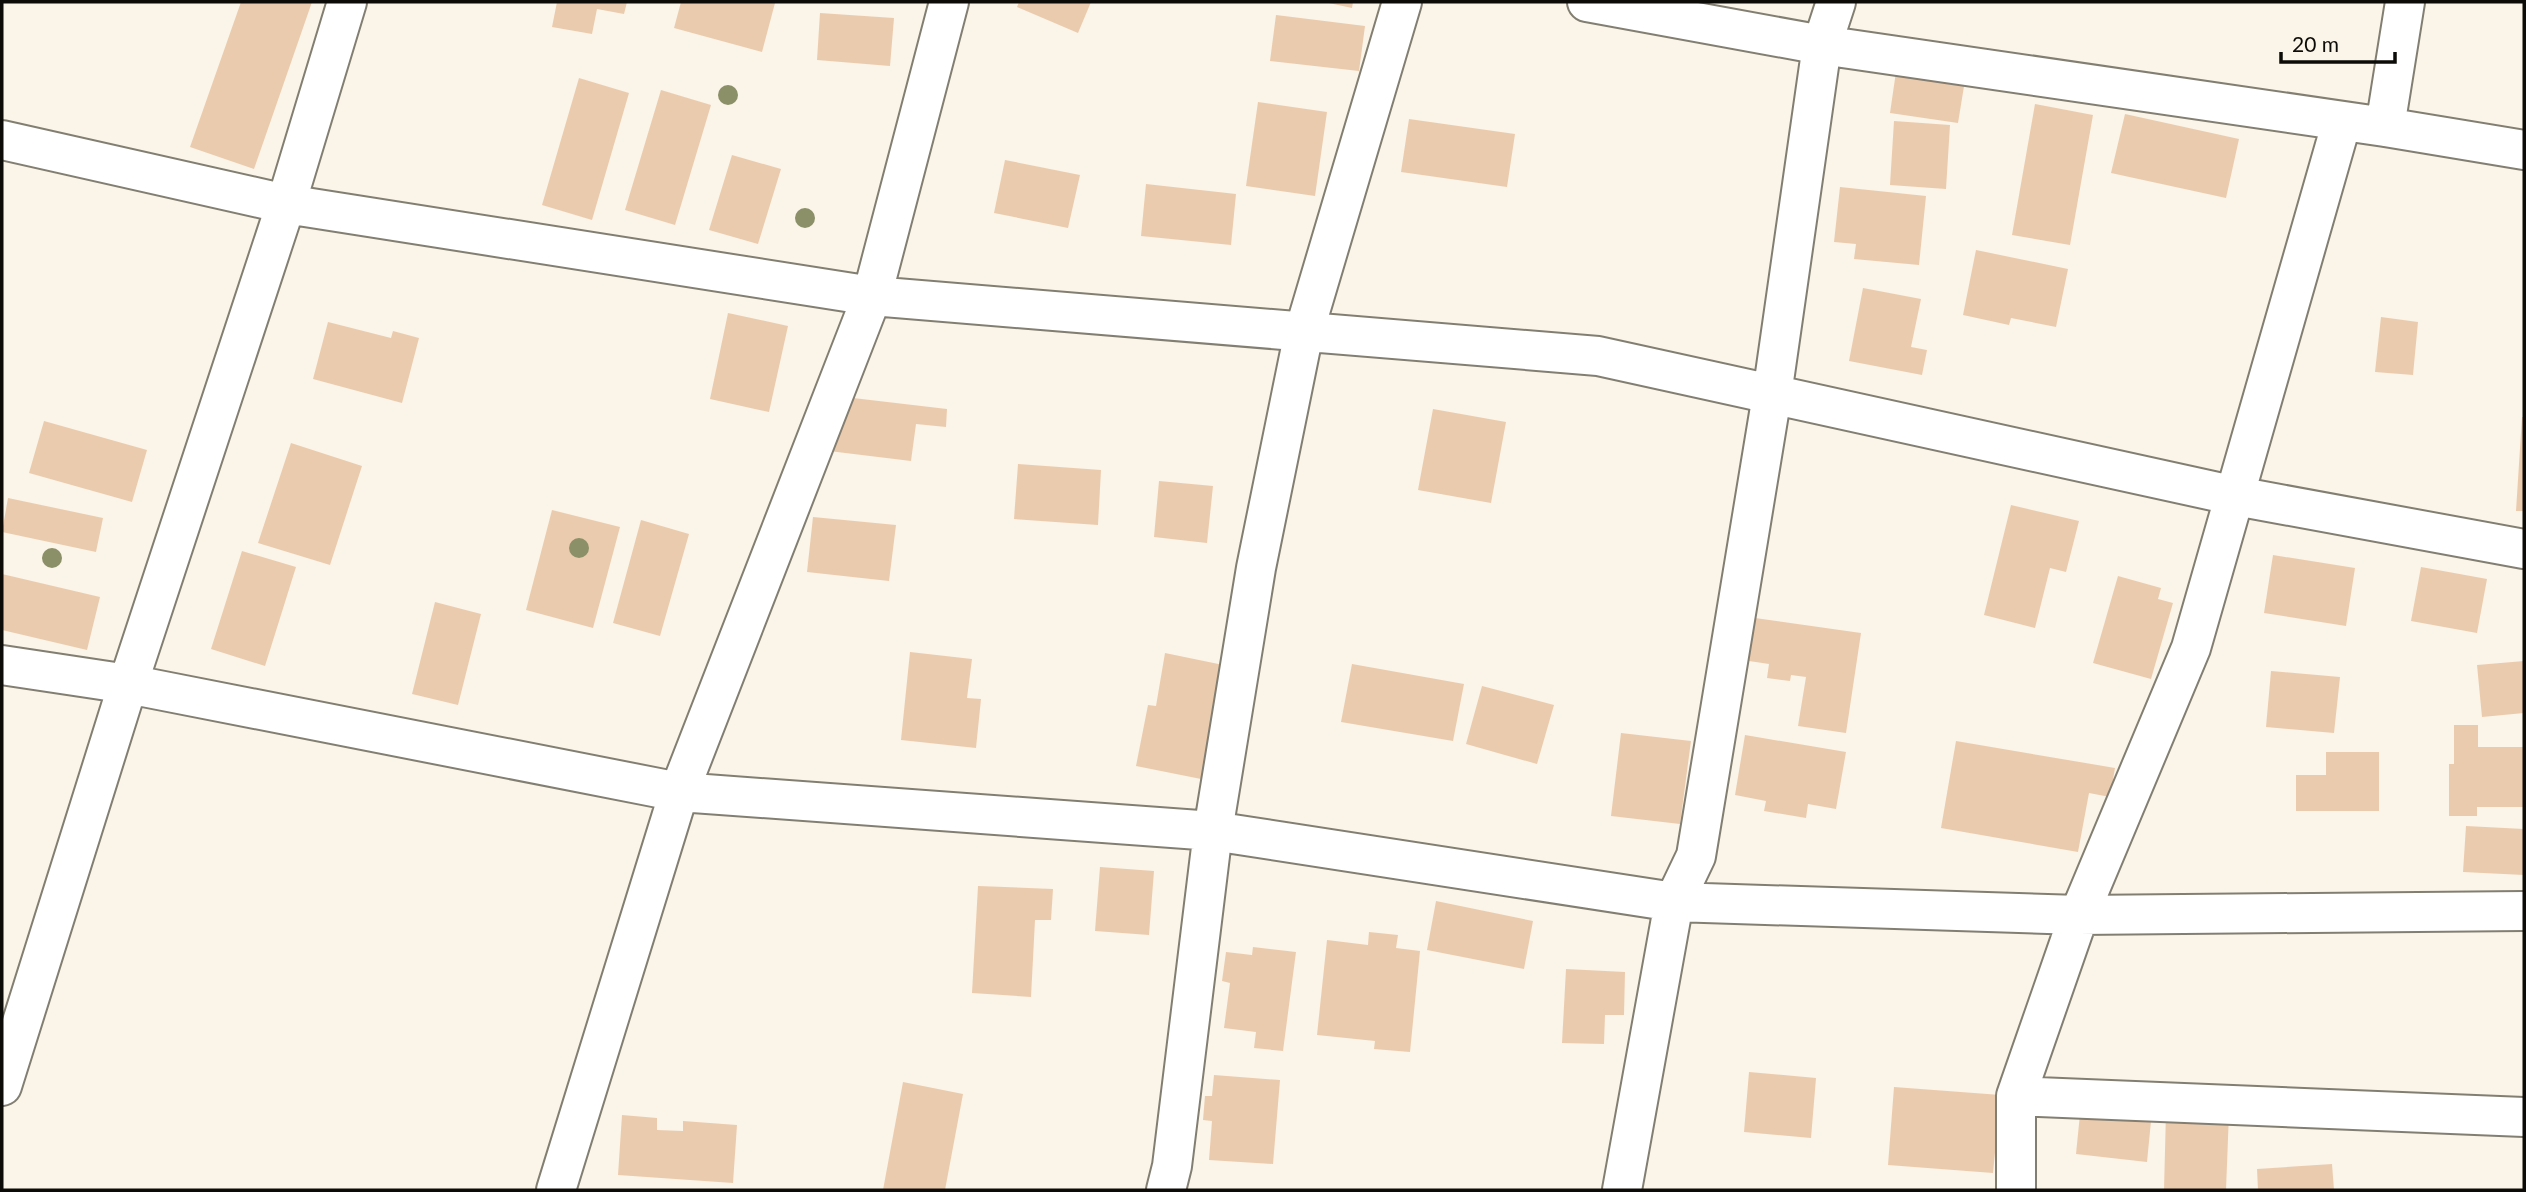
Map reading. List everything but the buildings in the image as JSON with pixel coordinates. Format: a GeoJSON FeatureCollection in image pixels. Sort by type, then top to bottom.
{"type":"FeatureCollection","features":[{"type":"Feature","properties":{"kind":"street"},"geometry":{"type":"LineString","coordinates":[[2,1086],[128,684],[286,204],[347,2]]}},
{"type":"Feature","properties":{"kind":"street"},"geometry":{"type":"LineString","coordinates":[[556,1190],[679,792],[872,296],[949,2]]}},
{"type":"Feature","properties":{"kind":"street"},"geometry":{"type":"LineString","coordinates":[[1166,1190],[1172,1166],[1213,831],[1256,568],[1304,332],[1402,2]]}},
{"type":"Feature","properties":{"kind":"street"},"geometry":{"type":"LineString","coordinates":[[1587,2],[1822,45],[2385,127],[2524,150]]}},
{"type":"Feature","properties":{"kind":"street"},"geometry":{"type":"LineString","coordinates":[[1622,1190],[1674,902],[1696,856],[1772,395],[1822,45],[1836,2]]}},
{"type":"Feature","properties":{"kind":"street"},"geometry":{"type":"LineString","coordinates":[[2385,127],[2405,2]]}},
{"type":"Feature","properties":{"kind":"street"},"geometry":{"type":"LineString","coordinates":[[2016,1190],[2016,1096],[2079,915],[2191,648],[2342,121]]}},
{"type":"Feature","properties":{"kind":"street"},"geometry":{"type":"LineString","coordinates":[[2,140],[286,204],[872,296],[1598,356],[2236,496],[2524,549]]}},
{"type":"Feature","properties":{"kind":"street"},"geometry":{"type":"LineString","coordinates":[[2,665],[128,684],[679,792],[1213,831],[1674,902],[2079,915],[2524,911]]}},
{"type":"Feature","properties":{"kind":"street"},"geometry":{"type":"LineString","coordinates":[[2016,1096],[2524,1117]]}}]}
